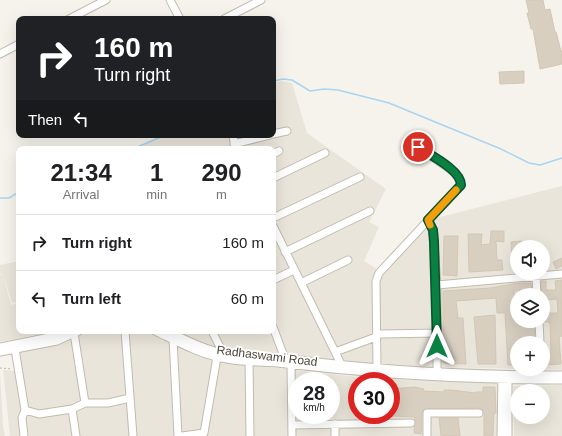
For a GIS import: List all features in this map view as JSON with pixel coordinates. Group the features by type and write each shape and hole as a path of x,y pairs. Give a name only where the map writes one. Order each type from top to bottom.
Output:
{"street":[{"path":"74,16 106,0"},
{"path":"170,0 178,16"},
{"path":"230,16 261,0"},
{"path":"0,54 16,46"},
{"path":"276,134 287,131"},
{"path":"234,146 262,138"},
{"path":"376,369 378,336 376,281 379,273 461,185 461,181 456,173 418,147"},
{"path":"276,177 325,153"},
{"path":"276,217 360,177"},
{"path":"286,252 370,211"},
{"path":"428,220 432,228 436,285 437,375"},
{"path":"276,234 342,366"},
{"path":"301,283 348,260"},
{"path":"276,279 294,270"},
{"path":"550,275 562,274"},
{"path":"436,285 510,278"},
{"path":"335,352 378,336 437,333"},
{"path":"0,347 64,334"},
{"path":"0,352 57,341 69,334"},
{"path":"73,334 85,403"},
{"path":"125,334 133,436"},
{"name":"Radhaswami Road","path":"162,334 220,355 249,360 358,373 562,380"},
{"name":"Radhaswami Road","path":"174,334 220,355 285,358 342,366 437,375"},
{"path":"182,436 204,433 220,355 213,334"},
{"path":"276,334 285,358"},
{"path":"173,339 178,436"},
{"path":"15,349 25,410 22,418 24,436"},
{"path":"249,360 250,436"},
{"path":"291,364 292,436"},
{"name":"Radhaswami Road","path":"550,373 562,375"},
{"name":"Radhaswami Road","path":"505,378 517,376"},
{"path":"501,436 505,378"},
{"path":"505,378 508,436"},
{"path":"25,410 39,414 72,409 85,403 108,403 130,398"},
{"path":"72,409 76,436"},
{"path":"426,436 427,412 479,413"},
{"path":"340,424 412,422"},
{"path":"292,425 335,424 335,436"}],"path":[{"path":"0,368 18,370"}],"shaded area":[{"path":"282,81 292,83 307,133 386,189 369,222 379,227 364,261 377,269 373,282 373,365 216,348 183,334 276,334 276,146 143,146 156,138 276,138 276,82"},
{"path":"562,186 562,370 550,369 550,336 510,336 510,369 381,366 377,282 380,273 432,219"},
{"path":"16,262 16,302 12,303 3,274 0,274 0,265"},
{"path":"3,274 11,305 16,303 16,334 41,334 0,342 0,275"},
{"path":"80,334 123,334 130,436 10,436 3,370 17,371 13,350 60,343"},
{"path":"128,334 154,334 200,355 222,362 313,372 288,372 288,424 340,424 340,375 348,376 348,424 400,424 400,379 498,383 499,436 135,436"},
{"path":"0,371 3,426 5,436 0,436"},
{"path":"550,385 562,385 562,436 514,436 514,424 550,424"}],"building":[{"path":"526,0 543,0 545,10 550,9 555,32 562,51 562,64 540,69 533,29 531,29 527,13 529,13"},
{"path":"524,71 524,83 500,84 499,72"},
{"path":"491,231 504,231 504,242 496,241 497,260 502,260 503,270 469,272 468,234 482,234 481,245 490,244"},
{"path":"444,236 458,236 457,276 443,275"},
{"path":"562,258 562,266 556,269 553,262"},
{"path":"562,280 562,336 559,337 561,364 550,365 550,313 558,313 557,299 550,300 550,290 556,290 555,281"},
{"path":"541,281 546,281 546,288 541,288"},
{"path":"519,283 531,283 532,288 510,288 510,328 534,328 535,336 510,336 510,365 508,365 505,313 497,313 496,298 456,301 458,318 463,318 466,364 443,363 443,291 490,288"},
{"path":"495,315 496,364 478,364 474,317"},
{"path":"414,387 424,389 423,391 444,392 444,390 451,390 476,393 483,392 483,387 495,387 496,413 494,413 493,436 484,436 484,413 479,408 425,409 422,413 421,434 414,433 415,417 400,416 400,388"},
{"path":"439,418 458,418 460,436 441,436"}],"waterway":[{"path":"276,80 283,79 292,80 310,91 324,89 338,90 389,103 501,149 529,163 540,165 562,158"},
{"path":"140,146 158,138"},
{"path":"0,198 9,198 16,194"}],"slow traffic":[{"path":"430,225 428,220 456,190"}],"route":[{"path":"418,147 456,173 461,181 461,185 428,220 433,230 434,242 437,346"}]}
